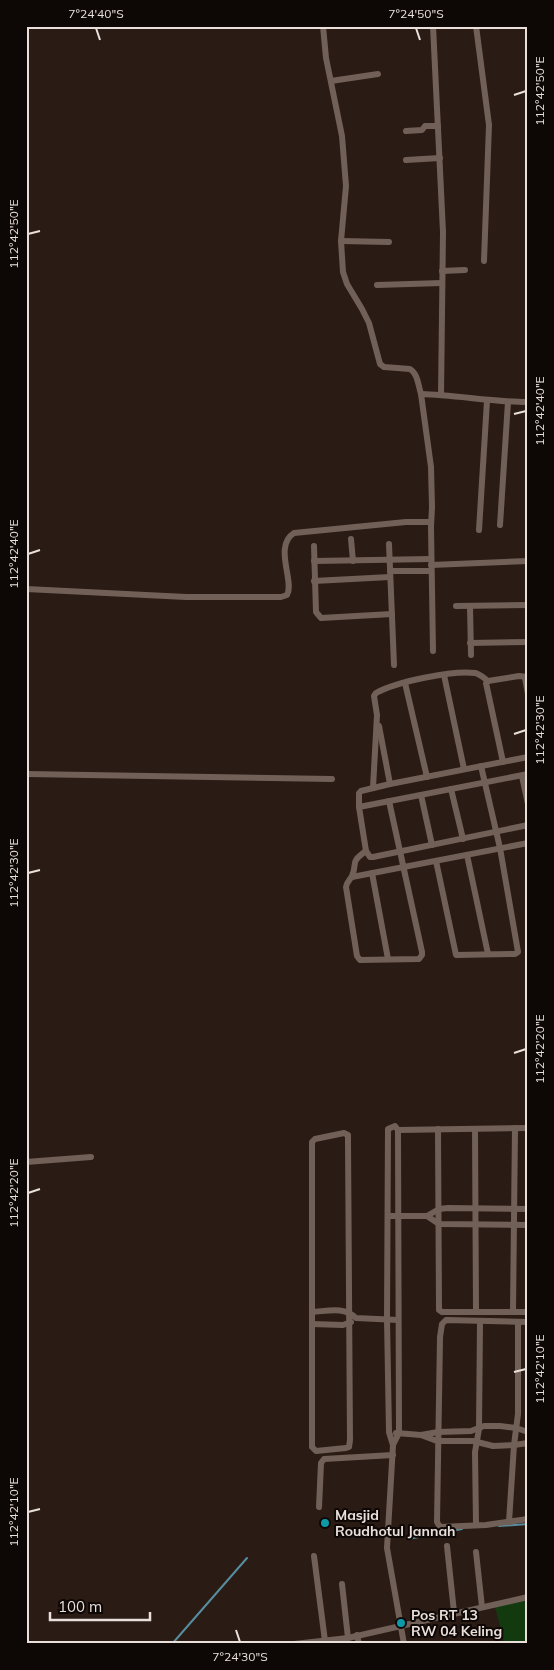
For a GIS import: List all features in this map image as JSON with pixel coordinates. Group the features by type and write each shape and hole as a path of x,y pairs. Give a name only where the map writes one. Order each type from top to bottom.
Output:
{"street":[{"path":"324,26 324,44 342,136 346,186 341,241 343,272 347,284 362,308 380,364 384,367 414,371 421,394 432,467 431,565 433,651"},
{"path":"433,26 443,232 441,394"},
{"path":"476,26 489,125 484,261"},
{"path":"331,81 378,74"},
{"path":"406,131 422,130 424,126 438,126"},
{"path":"406,160 440,158"},
{"path":"341,241 389,242"},
{"path":"442,271 465,270"},
{"path":"377,285 442,283"},
{"path":"421,394 441,394 487,401 528,402"},
{"path":"479,530 487,401"},
{"path":"500,525 508,402"},
{"path":"26,589 186,597 281,597 287,595 290,589 285,566 285,550 289,536 294,533 406,522 431,522"},
{"path":"351,540 353,561"},
{"path":"389,544 394,665"},
{"path":"314,546 316,612 322,618 392,614"},
{"path":"314,561 389,560 431,565 528,561"},
{"path":"314,581 390,574 431,565"},
{"path":"456,606 528,605"},
{"path":"470,606 470,655"},
{"path":"470,643 528,642"},
{"path":"390,784 374,696 376,693 405,683 444,675 474,673 488,681 519,676 526,678 528,694"},
{"path":"444,675 464,769"},
{"path":"488,681 486,685 503,762"},
{"path":"405,683 427,777"},
{"path":"373,788 377,714"},
{"path":"528,757 373,788 360,792 359,807 366,851 370,857 528,825"},
{"path":"436,861 454,953 459,956 515,954 519,950 500,848 481,766"},
{"path":"26,774 332,778"},
{"path":"359,807 525,775 528,804"},
{"path":"451,789 463,839"},
{"path":"421,795 432,845"},
{"path":"389,801 404,867 422,955 418,958 360,960 357,956 346,893 347,882 352,877 372,873 404,867 436,861 467,855 528,842"},
{"path":"352,877 355,861 366,851"},
{"path":"467,855 488,954"},
{"path":"372,873 388,959"},
{"path":"393,1445 398,1433 399,1217 398,1130 395,1126 392,1126 388,1132 387,1319 389,1432 393,1445 393,1455 387,1548 404,1644"},
{"path":"513,1311 515,1128"},
{"path":"398,1130 528,1128"},
{"path":"438,1129 439,1310 442,1312 528,1312"},
{"path":"475,1129 476,1311"},
{"path":"344,1133 348,1135 350,1311 348,1447 316,1451 312,1447 312,1142 315,1139 344,1133"},
{"path":"26,1162 91,1157"},
{"path":"389,1216 427,1216 439,1209 528,1209"},
{"path":"427,1216 439,1224 528,1225"},
{"path":"312,1312 343,1310 350,1311 356,1318"},
{"path":"312,1324 343,1325 350,1323 356,1318 398,1320"},
{"path":"528,1322 446,1320 442,1324 437,1441 438,1524 440,1526 528,1520"},
{"path":"476,1524 475,1452 479,1429 480,1322"},
{"path":"509,1522 518,1414 518,1322"},
{"path":"389,1432 421,1435 438,1432 471,1431 490,1426 516,1428 528,1432"},
{"path":"421,1435 437,1441 477,1442 493,1446 528,1443"},
{"path":"319,1506 322,1463 324,1459 393,1455"},
{"path":"447,1546 454,1612"},
{"path":"476,1552 482,1607"},
{"path":"314,1556 325,1641"},
{"path":"342,1584 348,1638"},
{"path":"294,1644 348,1638 454,1612 528,1597"},
{"path":"357,1635 359,1644"}],"green space":[{"path":"526,1597 528,1607 528,1644 505,1644 494,1604"}],"waterway":[{"path":"499,1526 528,1524"},
{"path":"408,1539 462,1529"},
{"path":"172,1644 247,1558"}],"place":[{"name":"Masjid Roudhotul Jannah","path":"325,1523"},
{"name":"Pos RT 13 RW 04 Keling","path":"401,1623"}]}
